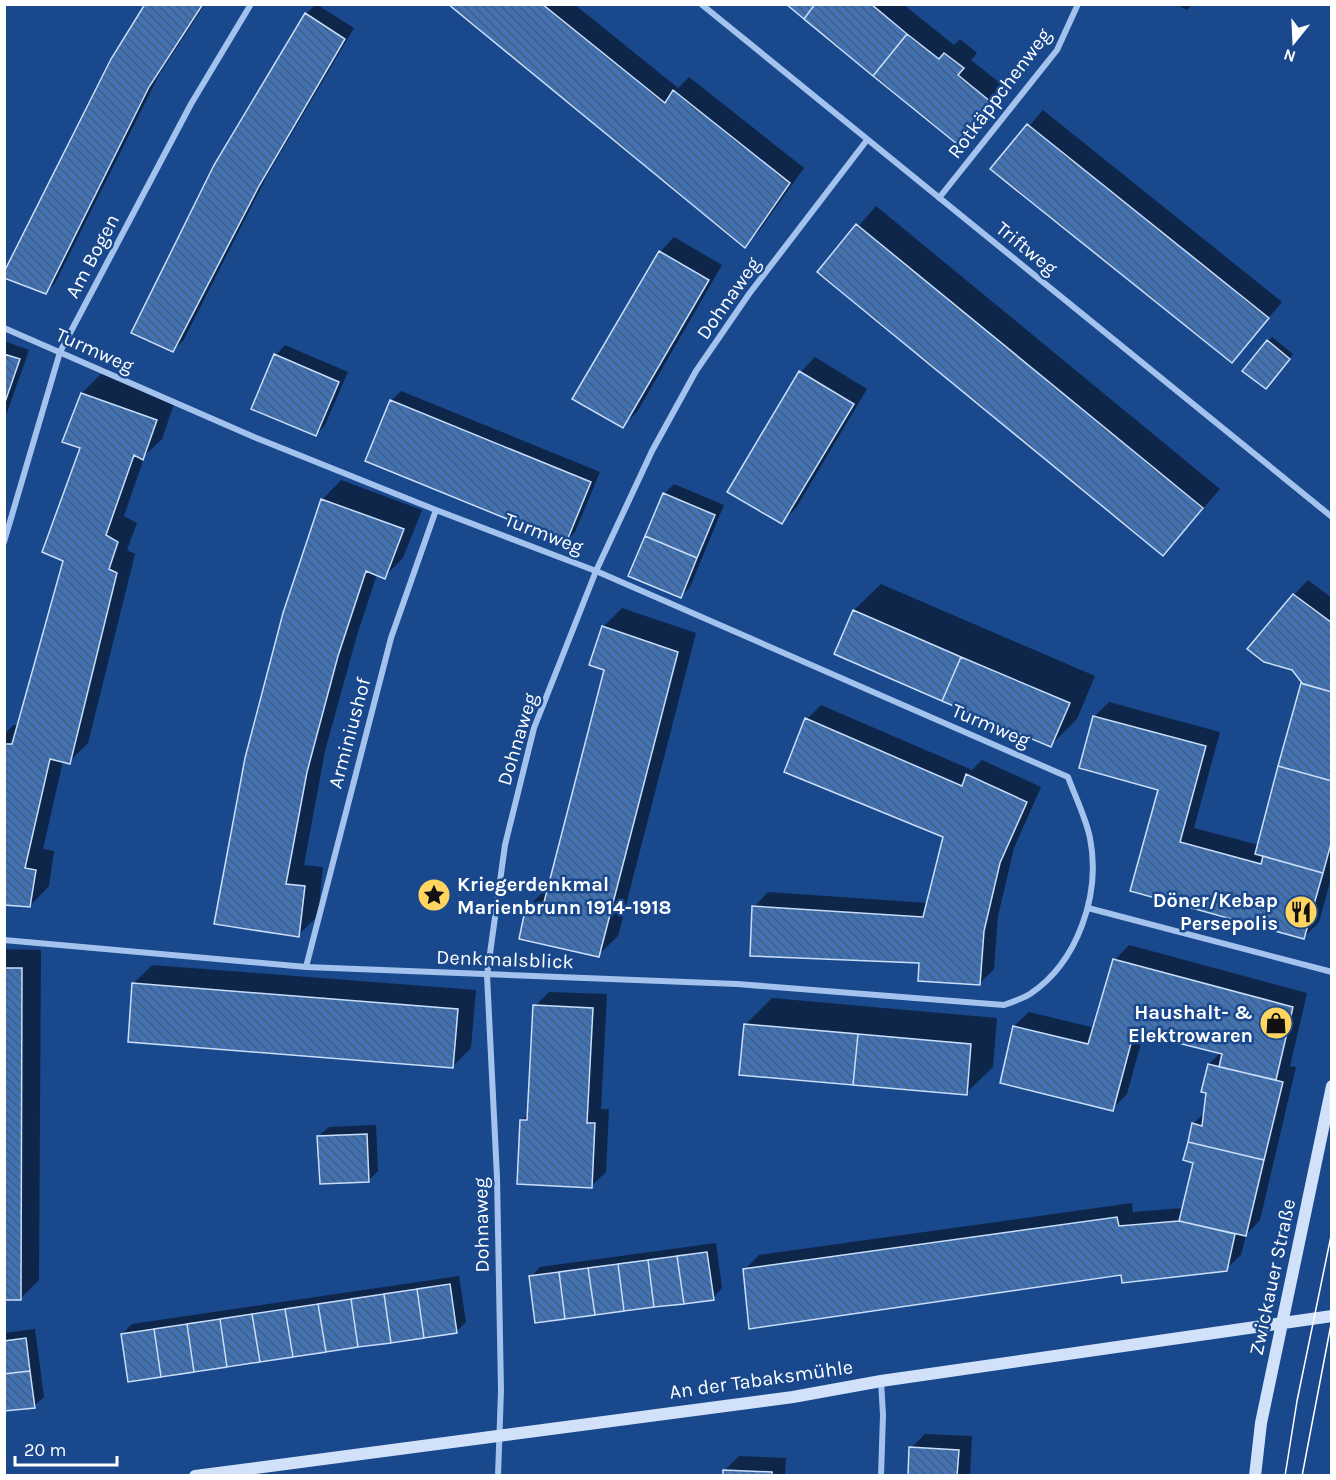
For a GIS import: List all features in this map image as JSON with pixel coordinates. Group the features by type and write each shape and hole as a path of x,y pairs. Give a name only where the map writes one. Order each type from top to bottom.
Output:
{"main road":[{"name":"Zwickauer Straße","path":"1255,1476 1261,1423 1332,1086"},
{"name":"An der Tabaksmühle","path":"195,1476 793,1397 881,1381 1332,1316"}],"street":[{"name":"Am Bogen","path":"4,542 60,352 191,104 251,4"},
{"name":"Triftweg","path":"701,4 1332,517"},
{"name":"Rotkäppchenweg","path":"939,198 1057,50 1078,4"},
{"name":"Dohnaweg","path":"498,1476 500,1434 497,1177 487,975 505,845 534,728 596,571 652,451 696,371 749,294 867,140"},
{"name":"Turmweg","path":"4,328 227,426 596,571 1068,777 1090,837 1094,878 1088,908"},
{"name":"Arminiushof","path":"306,967 391,638 436,510"},
{"name":"Denkmalsblick","path":"4,940 306,967 737,984 1004,1005 1029,995 1054,974 1068,955 1088,908"},
{"path":"1088,908 1332,972"},
{"path":"881,1381 883,1414 881,1476"}],"building":[{"path":"145,4 203,4 149,87 46,294 4,278 4,272 111,59"},
{"path":"448,4 542,4 665,103 673,90 790,183 745,248"},
{"path":"786,4 815,4 804,19"},
{"path":"815,4 871,4 907,34 873,76 804,19"},
{"path":"305,13 345,39 259,186 173,352 131,333 214,165"},
{"path":"907,34 939,59 944,53 964,68 958,75 991,102 957,144 873,76"},
{"path":"1027,124 1269,318 1232,363 990,169"},
{"path":"856,224 1203,508 1163,556 817,272"},
{"path":"659,251 709,280 623,428 572,399"},
{"path":"1267,340 1290,359 1266,389 1242,371"},
{"path":"4,354 20,359 4,405"},
{"path":"274,354 339,382 316,436 251,409"},
{"path":"799,371 854,404 782,524 727,492"},
{"path":"81,393 157,420 143,460 134,455 106,535 118,542 109,569 117,573 70,764 50,759 25,868 36,870 30,907 4,905 4,744 12,744 63,561 42,552 80,448 62,442"},
{"path":"390,400 591,482 566,543 365,461"},
{"path":"663,493 715,515 697,558 645,536"},
{"path":"321,499 404,529 385,579 366,571 338,656 307,772 286,884 305,886 299,937 214,924 245,758 283,613"},
{"path":"645,536 697,558 681,598 628,576"},
{"path":"1293,594 1332,623 1332,692 1303,684 1292,670 1264,662 1247,649"},
{"path":"853,610 961,657 942,701 834,654"},
{"path":"602,626 678,652 599,957 519,939 526,906 542,910 604,670 589,665"},
{"path":"961,657 1070,703 1051,747 942,701"},
{"path":"1301,683 1332,692 1332,781 1278,766"},
{"path":"1093,716 1206,746 1180,842 1261,864 1263,856 1323,873 1304,939 1130,891 1158,790 1079,768"},
{"path":"805,718 962,786 966,774 1027,802 1000,863 984,931 980,985 918,981 919,963 750,956 752,906 923,917 943,837 784,772"},
{"path":"1278,766 1332,781 1332,840 1323,873 1255,854"},
{"path":"1113,959 1293,1007 1276,1080 1219,1067 1222,1054 1134,1032 1113,1111 1000,1083 1013,1026 1088,1044"},
{"path":"4,968 22,968 21,1300 4,1300"},
{"path":"132,983 458,1009 453,1068 128,1042"},
{"path":"533,1005 593,1008 587,1123 595,1123 592,1188 517,1184 520,1120 527,1120"},
{"path":"744,1024 858,1034 853,1085 739,1075"},
{"path":"858,1034 971,1044 967,1095 853,1085"},
{"path":"1208,1064 1283,1082 1264,1160 1188,1142 1192,1123 1202,1126 1206,1093 1201,1092"},
{"path":"367,1134 369,1182 320,1184 317,1136"},
{"path":"1188,1142 1264,1160 1246,1236 1179,1221 1193,1163 1183,1160"},
{"path":"1117,1217 1119,1226 1179,1221 1235,1234 1227,1271 1122,1283 1121,1275 749,1329 743,1269"},
{"path":"707,1252 714,1300 684,1304 677,1256"},
{"path":"677,1256 684,1304 654,1307 648,1260"},
{"path":"648,1260 654,1307 624,1311 618,1264"},
{"path":"618,1264 624,1311 595,1315 588,1268"},
{"path":"588,1268 595,1315 565,1319 559,1272"},
{"path":"559,1272 565,1319 535,1323 529,1276"},
{"path":"450,1284 457,1333 424,1338 417,1289"},
{"path":"417,1289 424,1338 391,1343 384,1294"},
{"path":"384,1294 391,1343 358,1347 351,1299"},
{"path":"351,1299 358,1347 326,1352 318,1304"},
{"path":"318,1304 326,1352 293,1357 285,1309"},
{"path":"285,1309 293,1357 260,1362 252,1314"},
{"path":"252,1314 260,1362 227,1367 220,1319"},
{"path":"220,1319 227,1367 194,1372 187,1324"},
{"path":"187,1324 194,1372 161,1377 154,1329"},
{"path":"154,1329 161,1377 128,1382 121,1334"},
{"path":"26,1338 30,1371 4,1374 4,1341"},
{"path":"30,1371 35,1408 4,1411 4,1374"},
{"path":"909,1447 959,1450 957,1476 908,1476"},
{"path":"723,1470 772,1472 772,1476 723,1476"}],"tram line":[{"path":"1285,1476 1297,1401 1332,1231"},
{"path":"1302,1476 1332,1319"}],"place":[{"name":"Kriegerdenkmal Marienbrunn 1914-1918","path":"434,895"},
{"name":"Döner/Kebap Persepolis","path":"1301,912"},
{"name":"Haushalt- & Elektrowaren","path":"1276,1023"}]}
